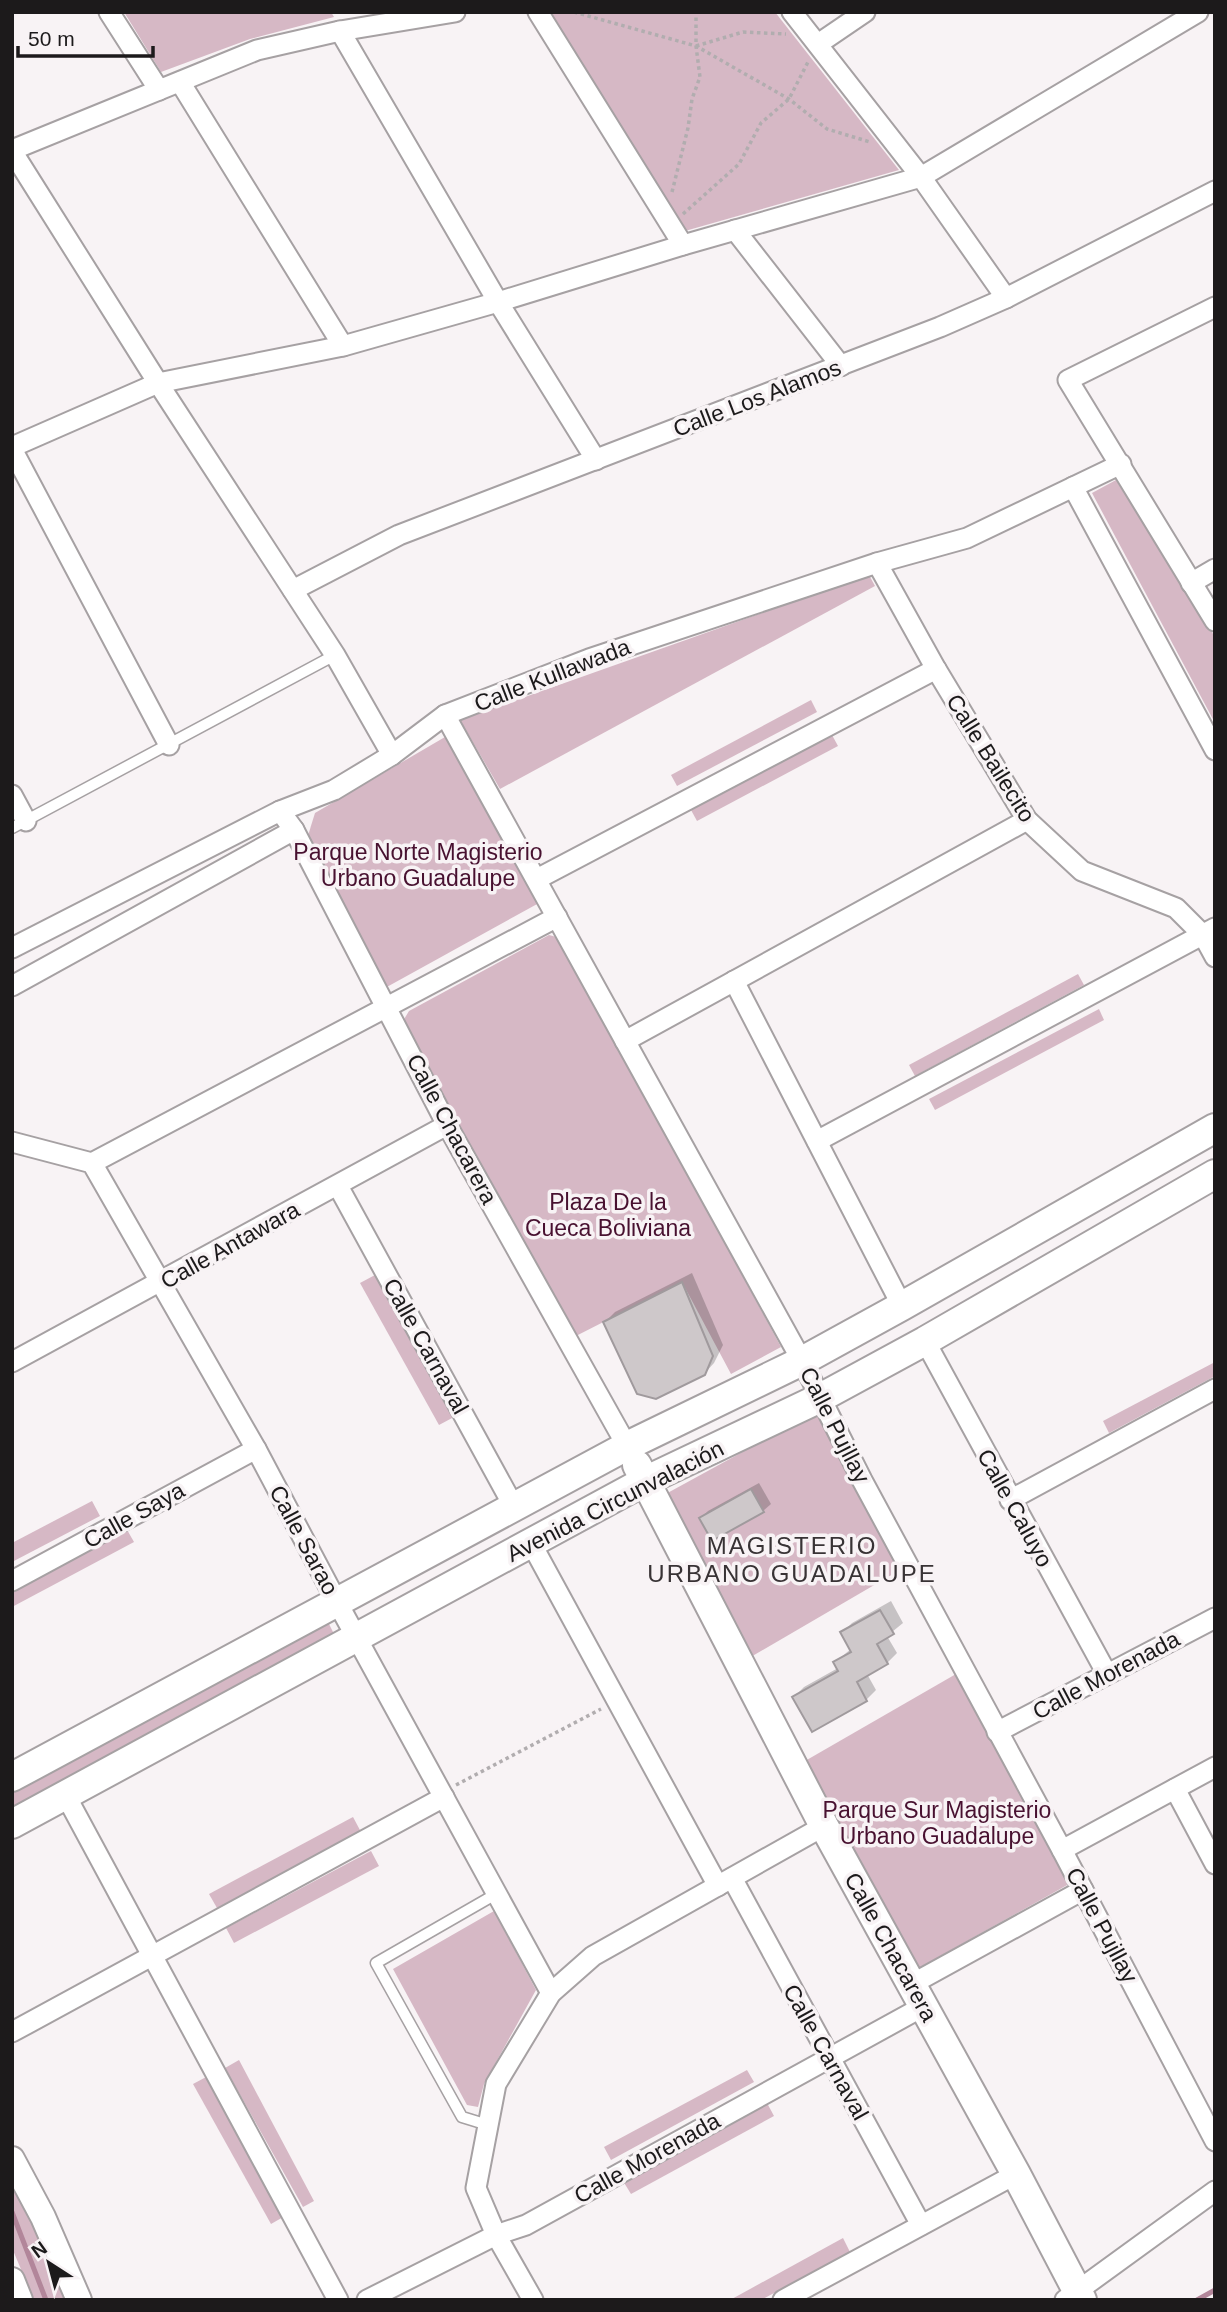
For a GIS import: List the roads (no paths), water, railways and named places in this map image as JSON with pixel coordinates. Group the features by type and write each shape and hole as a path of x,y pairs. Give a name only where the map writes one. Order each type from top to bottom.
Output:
{"main road":[{"name":"Avenida Circunvalación","path":"12,1777 627,1446 802,1361 902,1307 1215,1128"},
{"name":"Avenida Circunvalación","path":"12,1824 645,1481 820,1398 925,1341 1215,1174"},
{"name":"Calle Chacarera","path":"627,1446 824,1826 1016,2175 1074,2297"}],"street":[{"path":"109,12 159,90"},
{"path":"392,755 335,655 12,150 257,50 340,31 455,12"},
{"path":"538,12 683,245"},
{"path":"792,12 901,150 1006,298"},
{"path":"814,40 865,12"},
{"path":"169,745 12,448 159,383 343,346 921,177 1198,12"},
{"path":"340,31 498,302 596,460"},
{"path":"180,82 343,346"},
{"name":"Calle Los Alamos","path":"293,590 400,535 940,327 1006,298 1215,191"},
{"path":"735,230 841,366"},
{"path":"1215,307 1068,380 1215,621"},
{"name":"Calle Kullawada","path":"12,948 280,811 334,790 392,755 445,715 589,659 877,563 967,538 1121,464"},
{"path":"1073,487 1215,750"},
{"name":"Calle Bailecito","path":"877,563 936,669 1027,820 1082,871 1176,908 1209,932 1215,957"},
{"path":"1191,583 1215,569"},
{"path":"537,879 936,669"},
{"name":"Calle Pujllay","path":"445,715 802,1361 1215,2141"},
{"path":"12,795 19,825"},
{"name":"Calle Chacarera","path":"280,811 294,830 447,1125 627,1446"},
{"path":"625,1041 1027,820"},
{"path":"12,986 294,830"},
{"path":"12,1142 92,1163 556,917"},
{"path":"817,1141 1209,932"},
{"path":"734,981 902,1307"},
{"name":"Calle Antawara","path":"12,1363 447,1125"},
{"name":"Calle Sarao","path":"92,1163 256,1449 551,1993"},
{"name":"Calle Carnaval","path":"338,1186 514,1507"},
{"name":"Calle Caluyo","path":"925,1341 1107,1674"},
{"path":"1010,1500 1215,1389"},
{"name":"Calle Saya","path":"12,1581 256,1449"},
{"name":"Calle Carnaval","path":"531,1543 617,1700 829,2057 921,2225"},
{"name":"Calle Morenada","path":"997,1732 1215,1618"},
{"path":"1062,1850 1215,1768"},
{"path":"1175,1789 1215,1864"},
{"path":"12,2032 443,1795"},
{"path":"66,1796 338,2300"},
{"path":"533,2300 496,2235 476,2188 496,2084 551,1993 593,1955 824,1826"},
{"name":"Calle Morenada","path":"367,2300 496,2235 526,2225 829,2057 918,1995 1083,1890"},
{"path":"12,2159 43,2217 79,2300"},
{"path":"783,2300 1016,2175"},
{"path":"1074,2297 1215,2190"},
{"path":"12,2280 20,2300"}],"lane":[{"path":"19,825 335,655"},
{"path":"488,2125 462,2117 376,1963 496,1894"}],"waterway":[{"path":"12,2212 46,2300"},
{"path":"1197,2300 1215,2290"}],"district":[{"name":"MAGISTERIO URBANO GUADALUPE","path":"792,1559"}],"park label":[{"name":"Parque Norte Magisterio Urbano Guadalupe","path":"418,865"},
{"name":"Plaza De la Cueca Boliviana","path":"608,1215"},
{"name":"Parque Sur Magisterio Urbano Guadalupe","path":"937,1823"}]}
